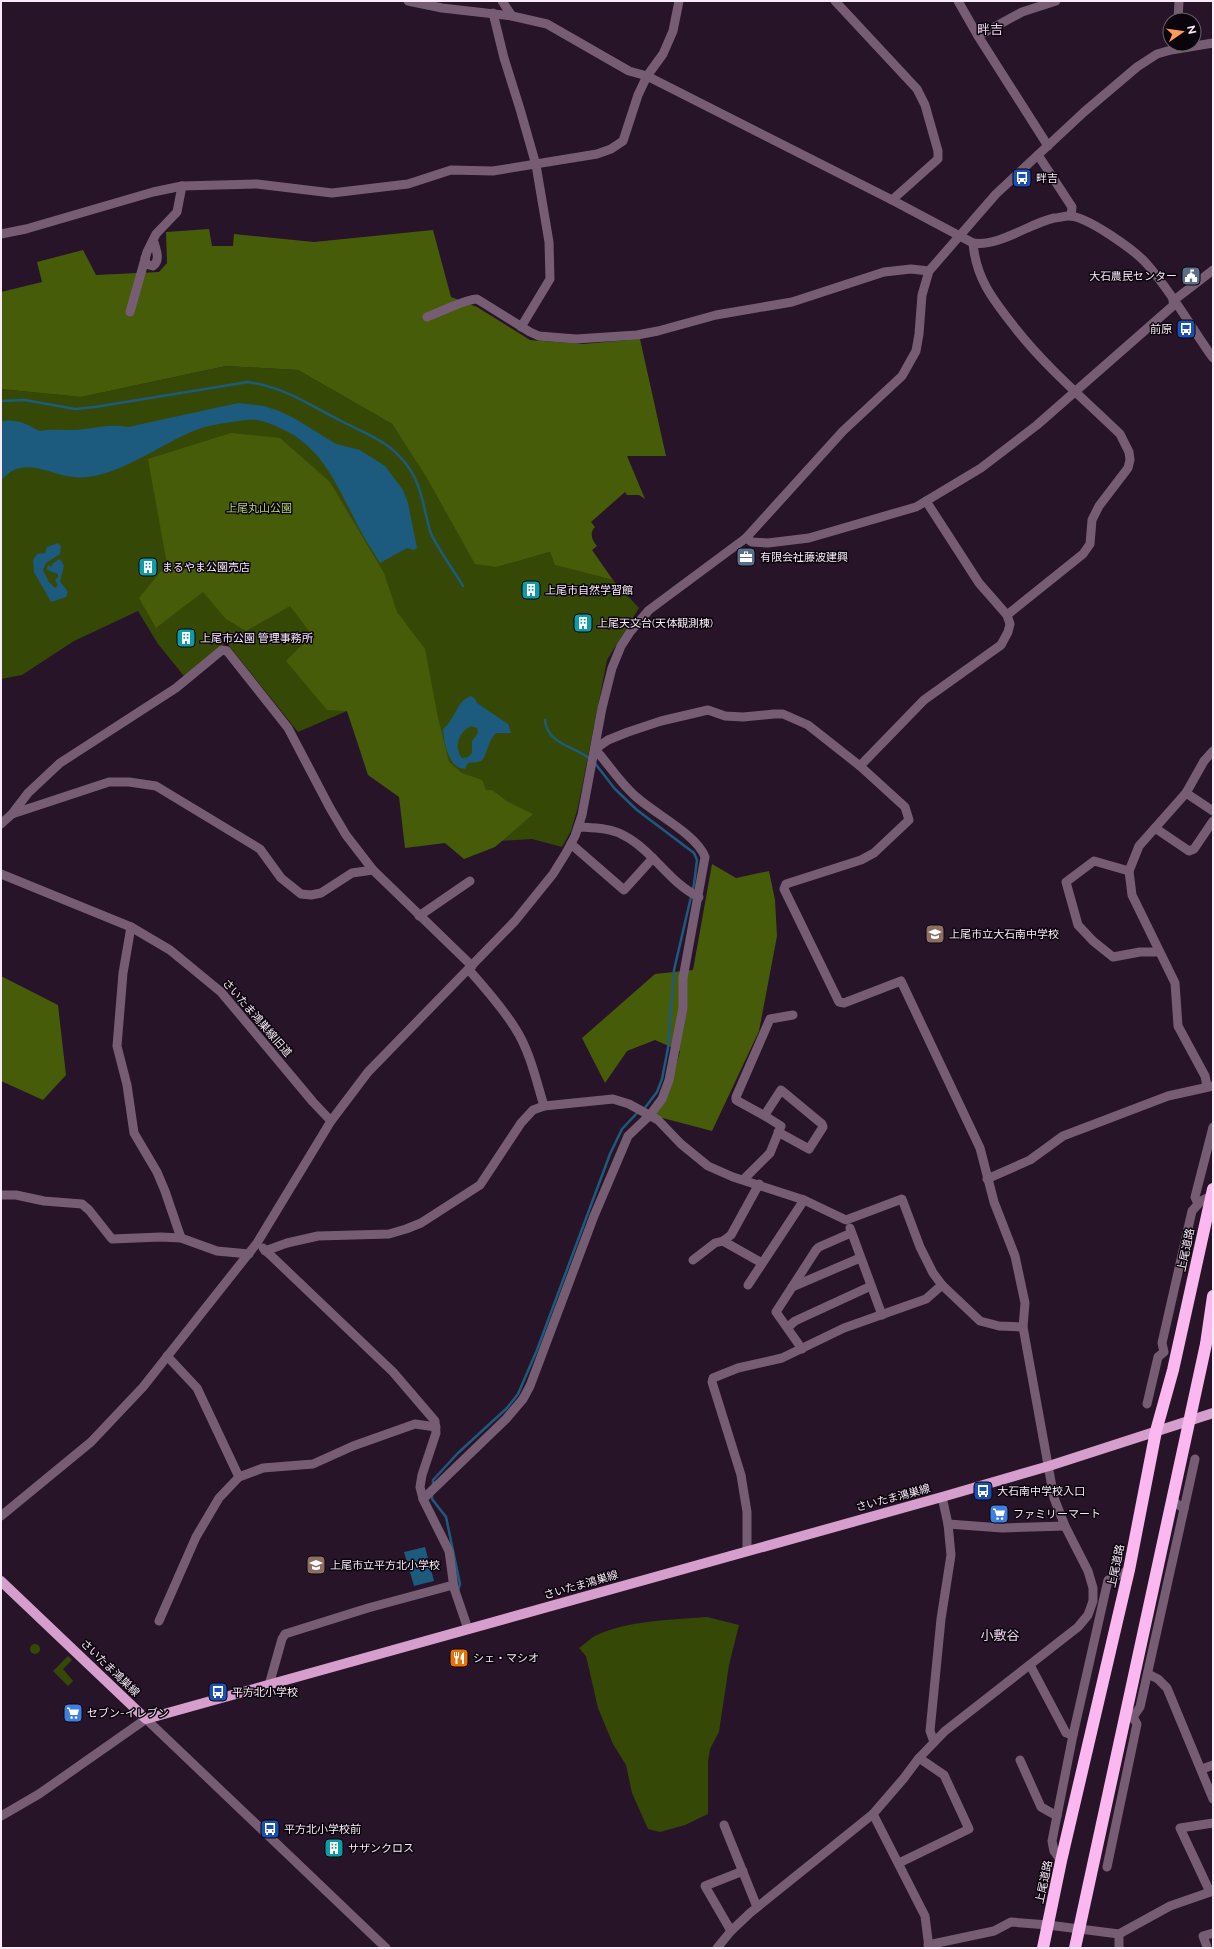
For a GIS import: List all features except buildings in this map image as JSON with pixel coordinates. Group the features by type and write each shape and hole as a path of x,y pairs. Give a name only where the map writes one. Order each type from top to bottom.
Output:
{"highway":[{"name":"上尾道路","path":"1043,1948 1061,1861 1129,1570 1156,1432 1173,1370 1212,1193"},
{"path":"1075,1948 1078,1929 1128,1719 1172,1500 1206,1344 1213,1296"}],"main road":[{"name":"さいたま鴻巣線","path":"1,1581 146,1719 942,1497 1049,1466 1213,1413"}],"street":[{"path":"408,1 442,8 512,16 547,24 629,71 647,76 892,200 961,236 973,244 988,243 1051,219 1071,216 1092,224 1131,250 1145,262 1213,358"},
{"path":"502,1 512,16"},
{"path":"1,234 83,214 154,192 182,186 257,184 332,193 408,184 451,170 493,171 597,154 611,149 623,141 638,95 647,76 663,54 670,37 679,8 679,1"},
{"path":"835,1 917,89 927,112 938,151 938,159 892,200"},
{"path":"958,1 978,36 1048,146"},
{"path":"978,36 1022,12 1056,1"},
{"path":"1178,12 1179,1"},
{"path":"493,13 504,58 536,165 549,242 550,279 520,327"},
{"path":"1202,44 1213,43"},
{"path":"1,1516 103,1430 143,1387 257,1243 331,1121 368,1072 523,912 553,874 572,844 579,827 602,708 612,668 621,646 630,632 649,610 746,538 843,431 902,376 916,352 922,295 929,272 961,236 982,208 1038,155 1128,74 1162,52"},
{"path":"1038,155 1072,207 1071,216"},
{"path":"130,312 145,258 154,242 156,234 177,212 182,186"},
{"path":"973,244 974,257 993,301 1044,363 1075,390 1120,434 1127,445 1130,460 1128,468 1099,506 1092,520 1090,544 1083,554 1007,615"},
{"path":"427,316 445,311 464,301 477,299 520,327 539,336 576,339 637,335 675,327 716,315 792,302 884,272 911,269 929,272"},
{"path":"746,538 752,542 768,543 809,538 854,524 909,511 981,468 1037,425 1174,302 1213,270"},
{"path":"860,766 924,700 1001,645 1008,632 1010,624 1007,615 979,583 926,501"},
{"path":"1,824 12,814 28,793 60,763 176,688 222,650 227,651 288,728 346,835 373,870 470,968 516,1028 529,1058 544,1106"},
{"path":"595,749 608,740 628,732 691,713 708,710 725,716 743,717 774,714 793,718 808,725 860,766 905,807 909,820 880,848 861,860 786,884 784,889 839,1002 844,1003 901,981 980,1148 987,1179 1015,1256 1025,1303 1023,1327 1054,1498 1065,1526 1088,1571 1093,1588 1093,1601 1088,1615 1078,1627 945,1731 919,1758 873,1814 757,1907 731,1931 717,1948"},
{"path":"422,1499 506,1418 523,1399 530,1386 619,1154 628,1136 650,1115 662,1099 669,1080 683,1008 683,978 705,862 703,851 691,838 634,794 595,749"},
{"path":"987,1179 1030,1160 1063,1136 1168,1096 1210,1086 1178,1026 1175,983 1132,895 1129,871 1139,846 1186,793 1204,761 1213,751"},
{"path":"12,814 109,782 156,786 260,849 278,875 301,894 311,895 321,893 352,873 373,870"},
{"path":"1186,793 1213,811"},
{"path":"1154,828 1189,850 1194,849 1213,821"},
{"path":"579,827 607,830 623,835 639,845 688,892 699,897"},
{"path":"572,844 624,890 653,858"},
{"path":"1129,871 1094,861 1066,882 1078,925 1092,941 1113,957 1140,952 1160,952"},
{"name":"さいたま鴻巣線旧道","path":"1,874 131,927 170,950 221,992 313,1102 331,1121"},
{"path":"419,916 470,881"},
{"path":"131,927 124,973 117,1046 128,1085 134,1133 162,1185 181,1238"},
{"path":"744,1179 770,1153 781,1126 736,1100 736,1097 770,1019 793,1015"},
{"path":"765,1116 781,1090 822,1124 823,1127 809,1149 778,1132"},
{"path":"265,1251 318,1236 389,1234 421,1223 480,1185 521,1123 533,1110 544,1106 613,1099 629,1104 650,1115 708,1166 733,1177 744,1179 804,1200 846,1220 882,1315"},
{"path":"1198,1204 1195,1197 1213,1127"},
{"path":"693,1260 715,1243 723,1241 731,1235 759,1184"},
{"path":"1173,1370 1164,1352 1162,1343 1192,1211 1212,1193"},
{"path":"1,1195 16,1195 44,1201 82,1204 89,1210 112,1239 161,1237 181,1238 217,1251 249,1254"},
{"path":"846,1220 902,1199 920,1247 933,1273 942,1285 980,1321 999,1326 1023,1327"},
{"path":"748,1284 804,1200"},
{"path":"802,1349 776,1312 819,1247 851,1233"},
{"path":"723,1241 762,1263"},
{"path":"257,1243 393,1372 435,1421 436,1433 422,1475 420,1487 422,1499 449,1551 453,1585 468,1629"},
{"path":"792,1287 860,1258"},
{"path":"747,1551 747,1512 741,1475 712,1382 713,1378 738,1368 782,1358 844,1328 926,1299 942,1285"},
{"path":"788,1327 794,1321 871,1286"},
{"path":"1147,1404 1158,1357 1164,1352"},
{"path":"167,1356 197,1388 239,1477"},
{"path":"159,1621 196,1537 219,1498 239,1477 263,1468 313,1464 354,1446 415,1424 436,1428"},
{"path":"1107,1867 1137,1724 1128,1719 1140,1707 1195,1459"},
{"path":"934,1742 930,1732 941,1619 951,1555 948,1524 942,1497"},
{"path":"1172,1500 1184,1509"},
{"path":"948,1524 1002,1528 1065,1526"},
{"path":"1061,1861 1054,1851 1052,1841 1073,1735 1108,1580 1129,1570"},
{"path":"269,1685 282,1639 285,1634 368,1608 453,1585"},
{"path":"1093,1601 1103,1604"},
{"path":"1030,1665 1066,1733 1073,1735"},
{"path":"1148,1674 1158,1679 1167,1688 1202,1768 1213,1799"},
{"path":"1,1816 59,1780 146,1719 386,1948"},
{"path":"899,1863 969,1829 944,1776 919,1758"},
{"path":"1020,1760 1041,1807 1057,1816"},
{"path":"1202,1768 1213,1765"},
{"path":"873,1814 925,1916 928,1946 994,1931 1011,1922 1119,1934 1170,1906 1211,1892 1180,1828 1213,1823"},
{"path":"724,1825 757,1907"},
{"path":"731,1931 705,1886 743,1871"},
{"path":"1207,1947 1203,1936 1213,1933"},
{"path":"1119,1934 1119,1948"}],"green space":[{"path":"209,229 212,246 233,246 234,234 314,242 433,230 451,297 477,307 530,340 583,344 640,339 666,456 627,456 645,499 639,495 627,495 625,492 591,522 595,527 592,532 592,536 597,546 592,550 613,580 555,565 550,552 497,567 475,564 427,478 392,424 298,370 226,366 81,397 1,389 1,292 42,282 37,262 83,250 96,275 159,272 167,263 166,232"},
{"name":"上尾丸山公園","path":"226,366 298,370 392,424 429,480 497,567 550,552 556,565 613,580 639,608 607,660 578,807 571,831 562,847 532,839 498,841 347,711 298,732 226,642 184,676 158,644 138,611 74,641 22,675 1,679 1,389 81,397"},
{"path":"231,433 280,438 330,482 384,573 397,612 425,649 438,718 449,762 462,773 482,780 486,790 492,790 508,802 533,814 495,847 464,859 445,843 405,848 399,797 368,775 347,711 327,710 286,661 312,635 290,606 246,631 226,619 203,592 156,628 139,598 167,564 148,459"},
{"path":"712,864 736,878 769,871 775,900 777,936 759,1031 712,1131 655,1116 670,1088 680,1051 655,1040 627,1051 605,1083 582,1038 655,974 693,970"},
{"path":"1,976 58,1005 66,1075 43,1100 1,1081"},
{"path":"707,1617 739,1625 729,1665 719,1732 710,1749 708,1762 708,1814 685,1825 660,1832 648,1829 632,1793 626,1765 613,1744 598,1708 586,1656 579,1648 597,1635 623,1626 665,1620"},
{"path":"33,1644 37,1644 39,1645 39,1653 33,1654 30,1651 30,1647"},
{"path":"68,1656 72,1660 63,1669 73,1681 68,1686 53,1671"}],"water":[{"path":"238,403 264,406 279,411 294,418 336,444 360,450 385,466 403,490 408,503 417,548 414,550 407,548 380,563 364,537 332,476 322,462 311,449 298,438 266,422 244,420 201,428 120,468 95,476 74,477 26,467 9,473 1,481 1,421 21,422 39,431 73,430 108,426 128,427"},
{"path":"58,543 61,546 60,554 46,563 43,570 49,582 55,588 58,585 55,580 58,577 58,574 47,570 48,565 52,567 52,564 59,559 61,560 64,566 60,581 67,590 67,594 66,597 51,602 34,572 33,560 37,554 45,553 47,547"},
{"path":"471,696 477,703 508,724 511,733 496,733 483,759 479,762 468,763 465,769 459,768 451,760 444,741 443,729 466,698","holes":["471,726 477,728 478,733 472,741 472,753 468,757 462,758 458,749 459,740 463,732"]},
{"path":"425,1547 434,1581 414,1586 404,1552"}],"waterway":[{"path":"1,401 25,400 75,409 248,382 275,388 371,435 387,445 402,459 417,483 430,531 463,586"},
{"path":"545,720 547,728 556,739 562,744 590,759"},
{"path":"594,762 615,789 637,810 694,853 697,860 694,884 674,970 668,1048 662,1079 657,1092 644,1109"},
{"path":"433,1486 433,1480 458,1453 507,1408 518,1394 537,1350 610,1154 622,1129 638,1112"},
{"path":"432,1493 432,1499 446,1517 460,1584 458,1590"}],"place":[{"name":"畔吉","path":"1022,178"},
{"name":"大石農民センター","path":"1191,276"},
{"name":"前原","path":"1186,329"},
{"name":"有限会社藤波建興","path":"746,557"},
{"name":"まるやま公園売店","path":"148,567"},
{"name":"上尾市自然学習館","path":"531,590"},
{"name":"上尾天文台(天体観測棟)","path":"583,623"},
{"name":"上尾市公園 管理事務所","path":"186,638"},
{"name":"上尾市立大石南中学校","path":"935,934"},
{"name":"大石南中学校入口","path":"983,1491"},
{"name":"ファミリーマート","path":"999,1514"},
{"name":"上尾市立平方北小学校","path":"316,1565"},
{"name":"シェ・マシオ","path":"459,1658"},
{"name":"平方北小学校","path":"218,1692"},
{"name":"セブン-イレブン","path":"73,1713"},
{"name":"平方北小学校前","path":"270,1829"},
{"name":"サザンクロス","path":"334,1848"}],"district":[{"name":"畔吉","path":"990,29"},
{"name":"小敷谷","path":"1000,1635"}]}
